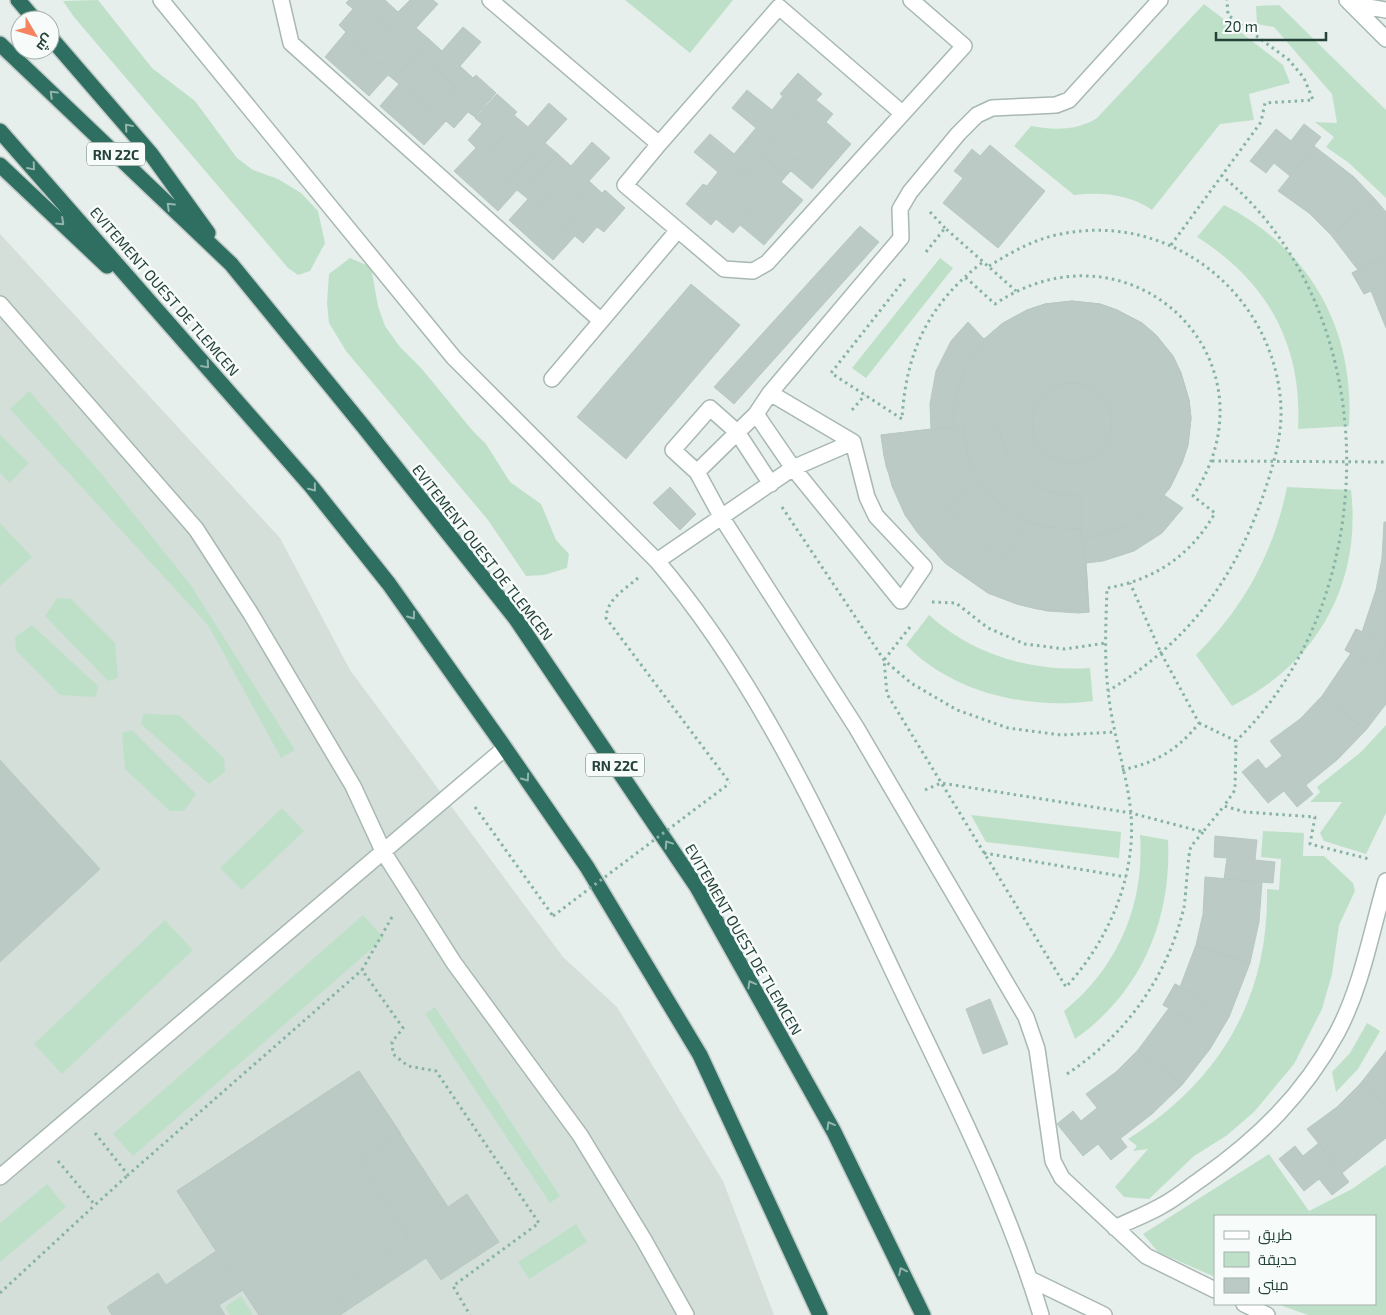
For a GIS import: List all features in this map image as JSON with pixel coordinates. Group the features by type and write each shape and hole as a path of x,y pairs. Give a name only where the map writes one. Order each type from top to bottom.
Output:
{"highway":[{"path":"18,0 26,10"},
{"name":"EVITEMENT OUEST DE TLEMCEN","path":"0,44 231,264 363,426 516,619 697,887 834,1132 923,1315"},
{"name":"RN 22C","path":"60,49 151,154 231,264"},
{"name":"EVITEMENT OUEST DE TLEMCEN","path":"0,131 312,486 389,584 505,748 587,867 700,1055 820,1315"},
{"path":"0,165 174,328"}],"street":[{"path":"161,0 454,358 657,561 680,588 740,672 822,821 981,1155 1030,1279 1041,1315"},
{"path":"281,0 291,44 600,320"},
{"path":"490,0 660,144"},
{"path":"902,114 779,7 625,185 724,269 753,271 767,263 964,46 911,0"},
{"path":"697,472 756,414 770,393 901,238 900,210 910,192 976,115 992,108 1056,105 1069,100 1160,0"},
{"path":"1349,2 1386,10"},
{"path":"1349,2 1386,39"},
{"path":"552,379 678,230"},
{"path":"0,304 196,529 251,614 352,786 384,852 454,963 580,1135 644,1240 686,1315"},
{"path":"756,414 793,468 901,601 924,567 876,516 867,497 853,442 770,393"},
{"path":"771,484 737,432 710,408 673,450 697,472 722,518 824,674 1026,1016 1037,1049 1053,1161 1071,1188 1146,1256 1214,1290"},
{"path":"657,561 793,468 853,442"},
{"path":"0,1177 505,748"},
{"path":"1115,1228 1163,1205 1238,1153 1270,1124 1292,1099 1337,1033 1354,993 1368,950 1386,881"},
{"path":"1030,1279 1104,1315"},
{"path":"1246,1305 1267,1315"}],"path":[{"path":"1171,245 1261,122 1265,103 1313,100 1304,78 1289,60 1228,15 1228,0"},
{"path":"1221,175 1243,190"},
{"path":"921,258 945,228 1016,291"},
{"path":"989,266 1031,243 1077,231 1125,232 1171,245 1200,261 1225,281 1246,306 1263,334 1274,364 1280,397 1280,429 1274,462 1255,521 1238,558 1203,609 1161,652 1108,691"},
{"path":"909,274 831,373 902,419 906,379 918,340 939,304 964,276 983,262"},
{"path":"912,624 884,660 887,694 1066,987 1086,963 1103,936 1116,907 1126,877 1130,845 1131,813 1108,691 1106,643 1107,588 1130,583 1156,573 1170,564 1184,553 1215,513 1193,496 1212,461 1220,421 1220,405 1215,374 1194,331 1172,308 1146,290 1100,276 1053,277 1016,291 995,304 964,276"},
{"path":"1381,453 1381,471"},
{"path":"1212,461 1386,462"},
{"path":"771,484 786,516 884,660 911,683 941,702 990,723 1043,734 1079,735 1115,732"},
{"path":"488,826 553,916 730,783 606,618 606,608 613,599 657,561"},
{"path":"1130,583 1161,652 1199,723 1236,742"},
{"path":"929,602 956,603 988,628 1025,644 1066,649 1106,643"},
{"path":"1122,770 1152,762 1166,755 1178,746 1199,723"},
{"path":"1236,742 1250,731"},
{"path":"1041,1085 1066,1074 1097,1051 1125,1024 1148,994 1174,942 1184,905 1190,848 1235,790 1236,742"},
{"path":"898,800 941,783 1131,813 1203,832"},
{"path":"1224,806 1245,812 1315,817 1310,844 1376,861"},
{"path":"984,853 1126,877"},
{"path":"0,1293 128,1175 362,970 389,921 411,895"},
{"path":"362,970 403,1028 392,1042 393,1054 408,1066 436,1071 539,1223 453,1286 470,1315"},
{"path":"78,1111 128,1175"},
{"path":"42,1142 96,1205"}],"shaded area":[{"path":"0,234 280,538 350,670 563,957 617,1007 723,1181 774,1315 0,1315"}],"green space":[{"path":"98,0 152,68 195,101 237,158 253,170 278,179 301,193 318,211 325,243 310,271 298,275 288,268 74,17 63,1"},
{"path":"625,0 733,0 690,53"},
{"path":"1204,4 1283,65 1290,83 1249,94 1254,120 1220,124 1152,210 1134,200 1114,195 1074,195 1014,146 1031,126 1065,128 1081,125 1097,118"},
{"path":"1279,5 1386,110 1386,198 1349,163 1326,147 1334,137 1315,122 1337,123 1332,94 1274,27 1257,24 1256,6"},
{"path":"1224,205 1254,223 1281,244 1303,269 1321,296 1335,325 1344,357 1349,390 1349,426 1298,429 1298,398 1294,370 1287,343 1276,318 1261,295 1243,274 1222,254 1197,237"},
{"path":"350,258 371,267 378,306 385,326 400,347 422,369 472,430 486,444 510,482 541,504 556,540 569,554 567,568 544,575 526,576 488,520 346,351 329,323 327,303 329,274"},
{"path":"940,258 953,268 866,378 852,368"},
{"path":"29,391 100,472 190,584 295,750 281,758 208,625 10,409"},
{"path":"0,435 29,463 10,483 0,473"},
{"path":"1287,487 1351,490 1352,525 1349,558 1340,589 1327,618 1309,644 1288,668 1262,689 1232,706 1196,655 1228,618 1254,578 1274,534"},
{"path":"0,523 32,557 0,586"},
{"path":"57,598 71,599 115,643 118,678 108,681 45,616"},
{"path":"929,615 964,641 1004,658 1046,667 1090,668 1093,701 1043,703 1018,700 969,686 946,675 925,662 906,645"},
{"path":"32,625 98,686 96,697 60,695 16,651 15,637"},
{"path":"143,714 179,715 224,758 225,772 209,784 141,724"},
{"path":"1386,725 1386,813 1366,854 1324,841 1320,833 1342,802 1310,802 1320,792 1317,787 1361,752"},
{"path":"132,730 196,794 184,811 170,811 125,769 122,733"},
{"path":"282,808 304,831 242,890 220,868"},
{"path":"971,815 1121,832 1119,858 986,842"},
{"path":"1263,831 1304,833 1303,856 1324,856 1353,883 1355,891 1339,925 1332,974 1322,1009 1294,1064 1254,1112 1226,1136 1194,1156 1149,1199 1124,1197 1115,1187 1148,1149 1133,1151 1137,1146 1128,1139 1160,1116 1189,1091 1213,1063 1233,1033 1248,1001 1259,966 1265,929 1267,889 1279,890 1281,859 1261,857"},
{"path":"1140,835 1168,840 1168,869 1158,926 1148,952 1118,1000 1075,1039 1064,1011 1083,994 1099,975 1113,954 1124,932 1138,885"},
{"path":"363,915 384,938 133,1156 113,1134"},
{"path":"165,920 193,950 62,1074 34,1044"},
{"path":"435,1007 560,1196 550,1203 425,1014"},
{"path":"1367,1023 1380,1031 1358,1069 1336,1092 1332,1072 1350,1053"},
{"path":"1269,1154 1309,1211 1352,1189 1386,1165 1386,1315 1308,1315 1280,1305 1376,1305 1376,1215 1214,1215 1214,1277 1158,1252 1143,1234"},
{"path":"47,1184 66,1207 0,1262 0,1223"},
{"path":"576,1224 587,1242 529,1279 518,1262"},
{"path":"241,1296 253,1315 230,1315 225,1307"}],"building":[{"path":"349,0 385,0 398,12 410,0 433,0 438,4 416,28 429,39 393,79 388,75 369,96 325,57 346,32 339,25 353,9 346,3"},
{"path":"377,17 403,39 380,65 355,43"},
{"path":"463,27 481,42 460,66 473,78 476,75 496,93 475,117 468,112 454,128 446,121 424,145 380,106 399,84 393,79 429,39 442,51"},
{"path":"432,66 457,88 433,114 409,91"},
{"path":"798,73 822,94 816,100 833,114 826,122 851,144 812,189 791,171 786,176 745,141 756,128 732,108 747,90 772,110 783,96 780,94"},
{"path":"497,94 517,112 514,115 528,127 549,103 567,119 545,143 558,154 522,194 517,190 498,211 454,171 476,148 468,140 482,124 475,118"},
{"path":"794,112 819,135 797,161 771,138"},
{"path":"1304,124 1321,137 1290,176 1274,163 1266,173 1250,161 1276,129 1291,141"},
{"path":"506,132 532,154 510,181 484,159"},
{"path":"710,134 734,154 745,141 786,176 781,182 803,200 764,245 740,225 733,233 716,219 711,225 686,204 703,184 707,186 718,172 694,152"},
{"path":"592,142 610,158 589,181 602,193 605,190 625,208 604,232 597,227 583,243 575,236 553,260 509,220 528,199 522,194 558,154 571,166"},
{"path":"990,145 1045,191 998,248 943,203 963,178 954,171 972,149 980,156"},
{"path":"1314,146 1354,177 1375,199 1331,235 1309,213 1278,191"},
{"path":"745,168 772,189 751,216 724,194"},
{"path":"561,180 586,203 563,228 538,206"},
{"path":"1375,199 1386,212 1386,328 1371,291 1364,294 1352,273 1358,270 1331,235"},
{"path":"860,226 879,242 734,404 714,387"},
{"path":"1383,257 1386,262 1386,282 1364,294 1352,273"},
{"path":"691,284 740,325 626,459 577,417"},
{"path":"1072,301 1100,304 1117,310 1142,323 1156,335 1173,356 1181,373 1189,400 1191,418 1188,445 1182,463 1164,495 1183,508 1162,533 1134,551 1103,561 1086,563 1089,612 1079,613 1047,611 1017,604 988,593 945,563 917,532 901,505 886,466 881,435 931,429 930,404 936,371 951,341 968,322 984,339 1003,323 1027,310 1045,304"},
{"path":"1072,301 1100,304 1117,310 1142,323 1156,335 1173,356 1181,373 1189,400 1191,418 1188,445 1182,463 1170,488 1158,502 1128,525 1111,532 1081,539 1081,496 1058,494 1045,490 1026,479 1007,456 998,427 953,427 955,399 963,373 971,357 989,335 1003,323 1027,310 1045,304"},
{"path":"1064,383 1080,383 1101,394 1112,415 1112,431 1101,452 1080,463 1064,463 1050,457 1038,445 1032,431 1032,415 1038,401 1050,389"},
{"path":"964,427 968,456 977,476 999,504 1024,520 1044,527 1080,529 1086,563 1089,612 1037,609 988,593 945,563 917,532 905,515 892,486 881,435"},
{"path":"981,482 999,504 1027,521 1009,558 982,544 970,535 947,506"},
{"path":"670,487 696,514 680,530 653,503"},
{"path":"1384,522 1386,522 1386,592 1376,590 1382,558"},
{"path":"1376,590 1386,592 1386,704 1366,730 1322,696 1351,653 1345,650 1356,629 1362,632"},
{"path":"1356,629 1386,644 1376,666 1345,650"},
{"path":"1322,696 1366,730 1337,760 1306,785 1270,741 1300,719"},
{"path":"1282,756 1313,794 1297,807 1284,791 1268,803 1242,772 1258,759 1266,769"},
{"path":"0,760 100,869 0,962"},
{"path":"1215,836 1257,840 1255,860 1275,862 1273,883 1224,879 1227,858 1214,857"},
{"path":"1205,877 1262,882 1259,922 1250,963 1196,945 1203,914"},
{"path":"1196,945 1250,963 1229,1017 1210,1049 1182,1085 1138,1050 1169,1008 1163,1005 1175,984 1180,987"},
{"path":"1175,984 1205,1000 1193,1021 1163,1005"},
{"path":"990,999 1008,1044 983,1054 966,1009"},
{"path":"1138,1050 1182,1085 1152,1114 1121,1138 1086,1094 1116,1072"},
{"path":"1386,1051 1386,1105 1360,1084"},
{"path":"359,1071 448,1207 467,1194 499,1242 441,1280 426,1258 340,1315 259,1315 243,1290 219,1305 225,1315 112,1315 107,1307 158,1273 166,1285 216,1251 177,1191"},
{"path":"359,1071 401,1134 359,1158 408,1238 334,1290 347,1310 340,1315 259,1315 177,1191"},
{"path":"1360,1084 1386,1105 1386,1138 1342,1173 1307,1129 1337,1107"},
{"path":"1097,1108 1127,1147 1111,1160 1098,1144 1083,1156 1057,1124 1073,1111 1081,1121"},
{"path":"1319,1143 1349,1182 1332,1195 1319,1179 1304,1191 1279,1159 1295,1146 1303,1156"}]}
